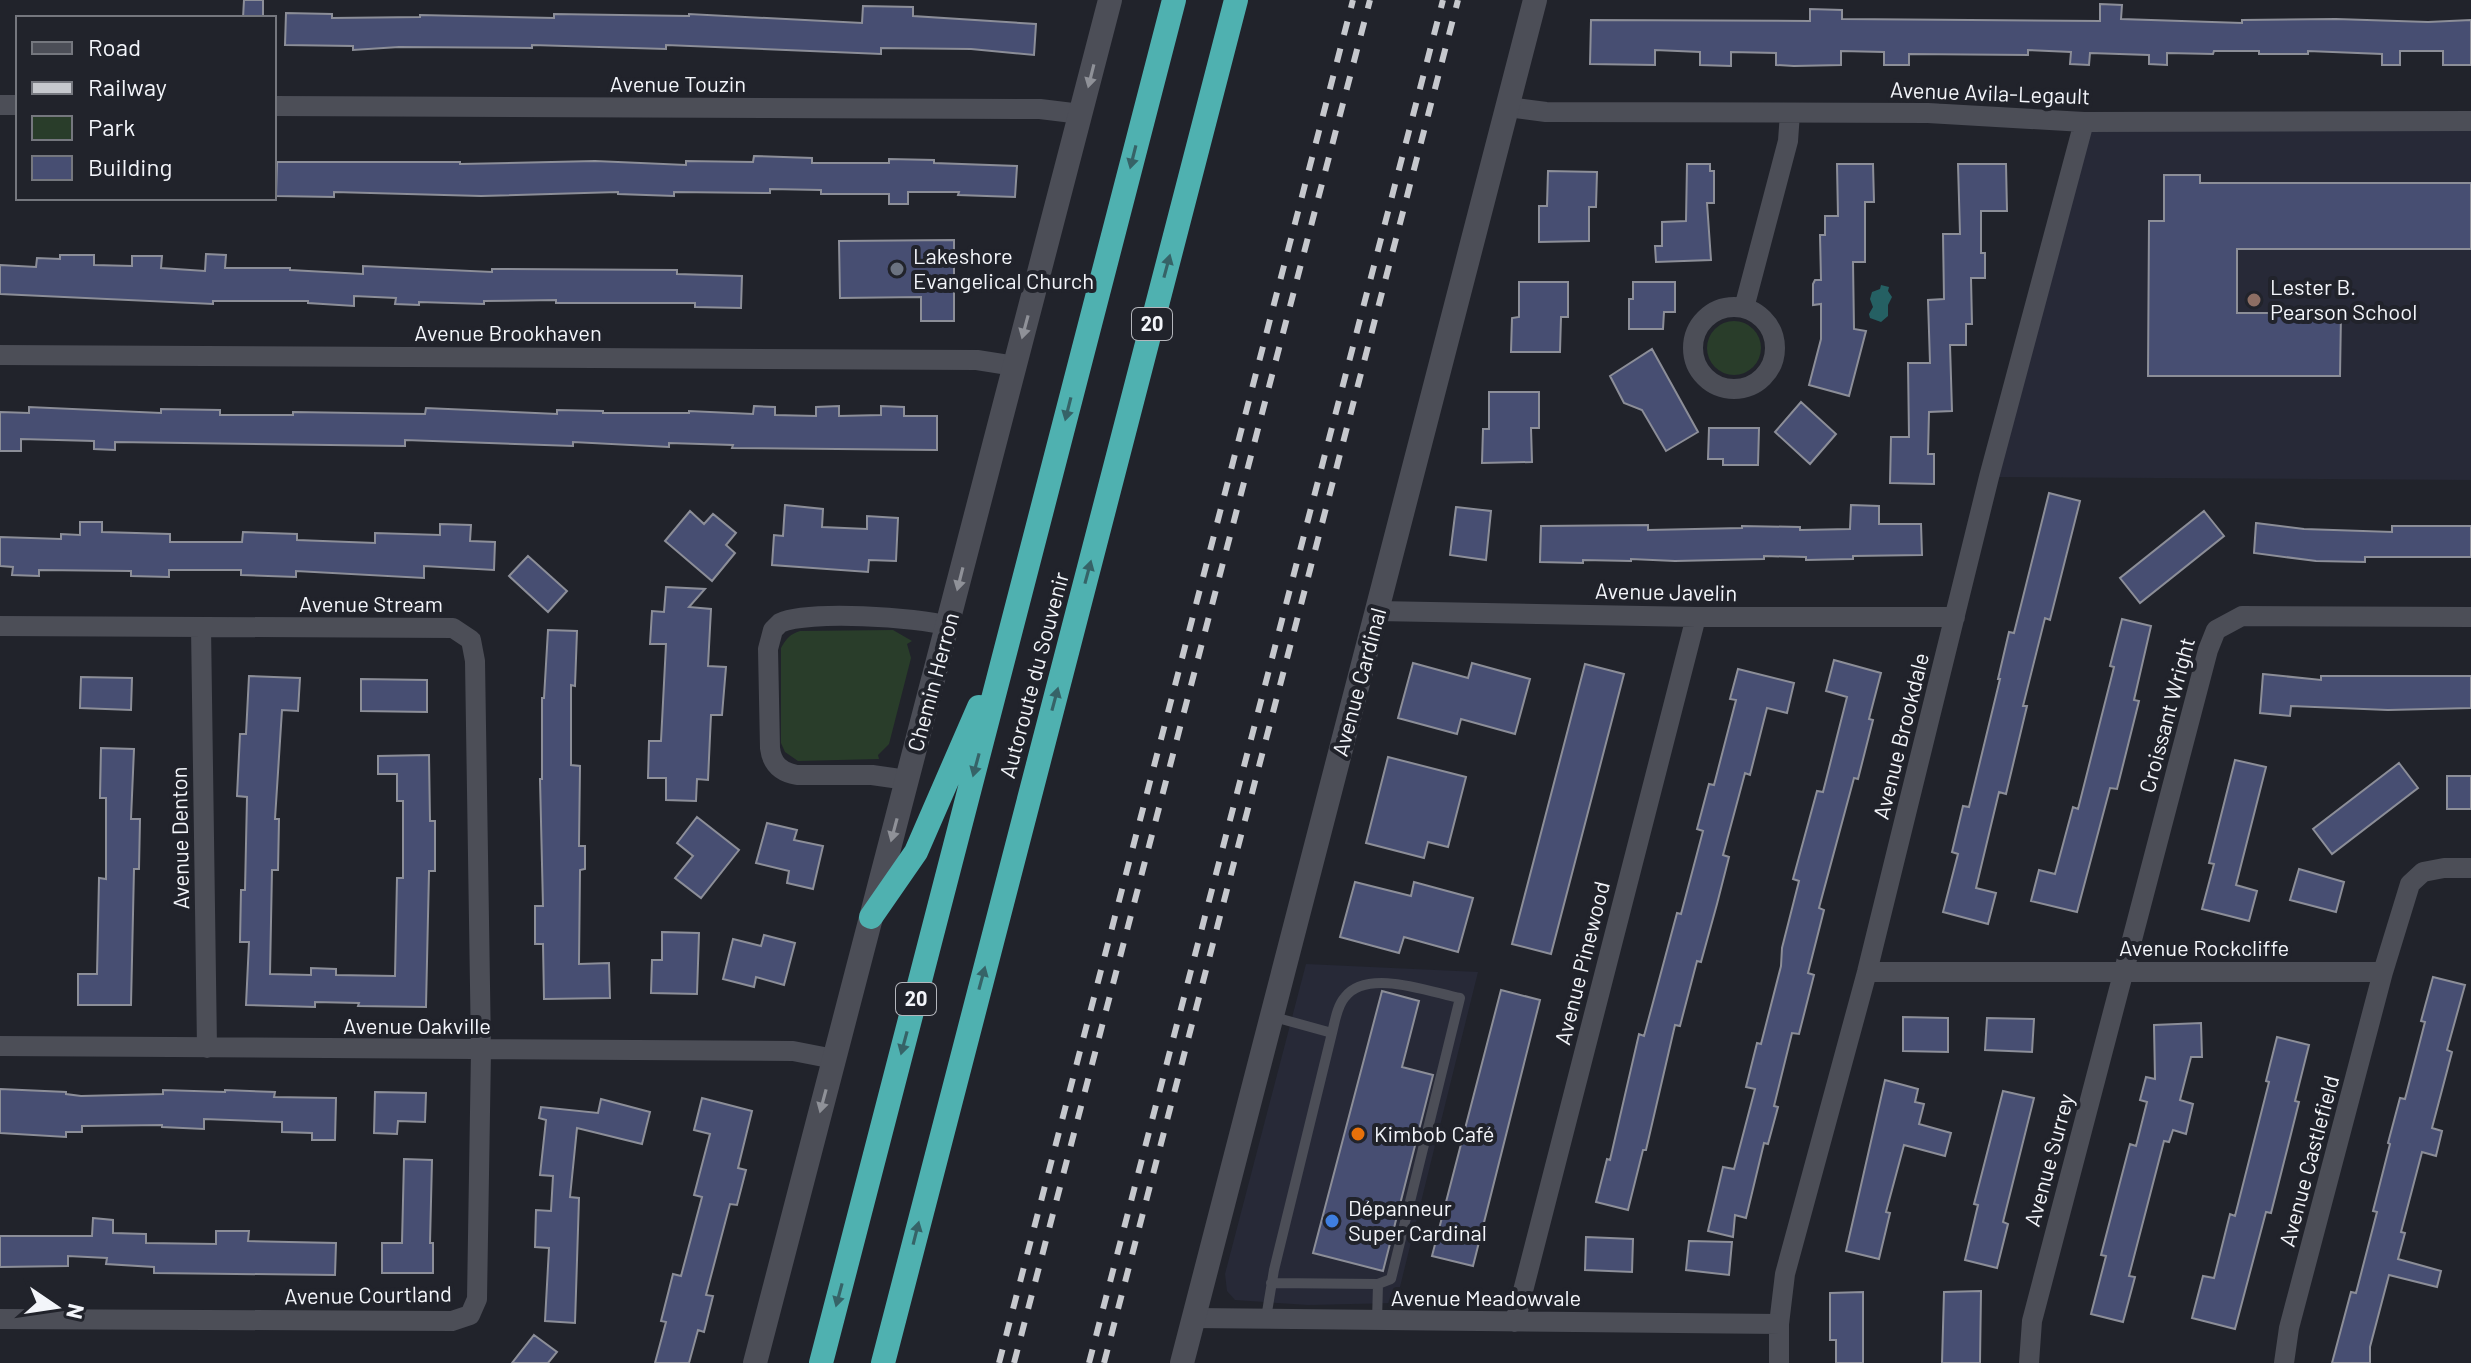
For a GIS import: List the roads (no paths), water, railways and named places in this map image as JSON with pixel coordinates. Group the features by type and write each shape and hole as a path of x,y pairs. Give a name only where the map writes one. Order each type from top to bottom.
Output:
{"highway":[{"name":"Autoroute du Souvenir","path":"821,1363 1174,0"},
{"name":"Autoroute du Souvenir","path":"883,1363 1236,0"},
{"path":"871,917 916,852 1010,635"}],"main road":[{"name":"Chemin Herron","path":"755,1363 1110,0"},
{"name":"Avenue Cardinal","path":"1182,1363 1535,0"}],"street":[{"name":"Avenue Touzin","path":"276,106 1024,109 1081,114"},
{"name":"Avenue Avila-Legault","path":"1508,107 1546,112 1928,113 2084,122 2471,121"},
{"path":"1744,308 1788,141 1790,113"},
{"name":"Avenue Brookdale","path":"1779,1363 1779,1324 1785,1274 1867,972 1989,477 2084,122"},
{"path":"1729,307 1744,308 1759,315 1769,327 1775,341 1774,357 1768,371 1756,382 1742,388 1727,388 1701,372 1695,358 1696,336 1703,322 1715,312 1729,307"},
{"name":"Avenue Brookhaven","path":"0,355 977,360 1015,366"},
{"name":"Avenue Javelin","path":"1377,611 1696,617 1955,617"},
{"name":"Croissant Wright","path":"2124,971 2208,650 2216,630 2242,616 2471,617"},
{"path":"907,780 872,775 797,775 775,765 770,748 769,640 780,623 801,618 910,617 948,626"},
{"name":"Avenue Pinewood","path":"1515,1322 1696,617"},
{"name":"Avenue Stream","path":"0,626 453,628 471,640 475,676 481,1050"},
{"name":"Avenue Denton","path":"201,627 207,1048"},
{"path":"2383,972 2410,884 2423,872 2471,868"},
{"name":"Avenue Surrey","path":"2029,1363 2032,1321 2124,971"},
{"name":"Avenue Rockcliffe","path":"1867,972 2383,972"},
{"name":"Avenue Castlefield","path":"2284,1363 2289,1328 2383,972"},
{"name":"Avenue Oakville","path":"0,1046 793,1051 834,1059"},
{"name":"Avenue Courtland","path":"0,1319 452,1321 470,1315 477,1299 481,1050"},
{"name":"Avenue Meadowvale","path":"1193,1318 1779,1324"}],"lane":[{"path":"1266,1318 1271,1283 1332,1033 1344,998 1364,985 1392,983 1460,998 1391,1279 1378,1284 1271,1283"},
{"path":"1272,1016 1332,1033"},
{"path":"1377,1321 1378,1284"}],"water":[{"path":"1881,285 1889,287 1892,297 1888,316 1881,322 1870,318 1869,314 1873,307 1870,299 1872,292 1880,289"}],"railway":[{"path":"999,1363 1353,0"},
{"path":"1014,1363 1370,0"},
{"path":"1089,1363 1443,0"},
{"path":"1104,1363 1458,0"}],"place":[{"name":"Lakeshore Evangelical Church","path":"897,269"},
{"name":"Lester B. Pearson School","path":"2254,300"},
{"name":"Kimbob Café","path":"1358,1134"},
{"name":"Dépanneur Super Cardinal","path":"1332,1221"}]}
